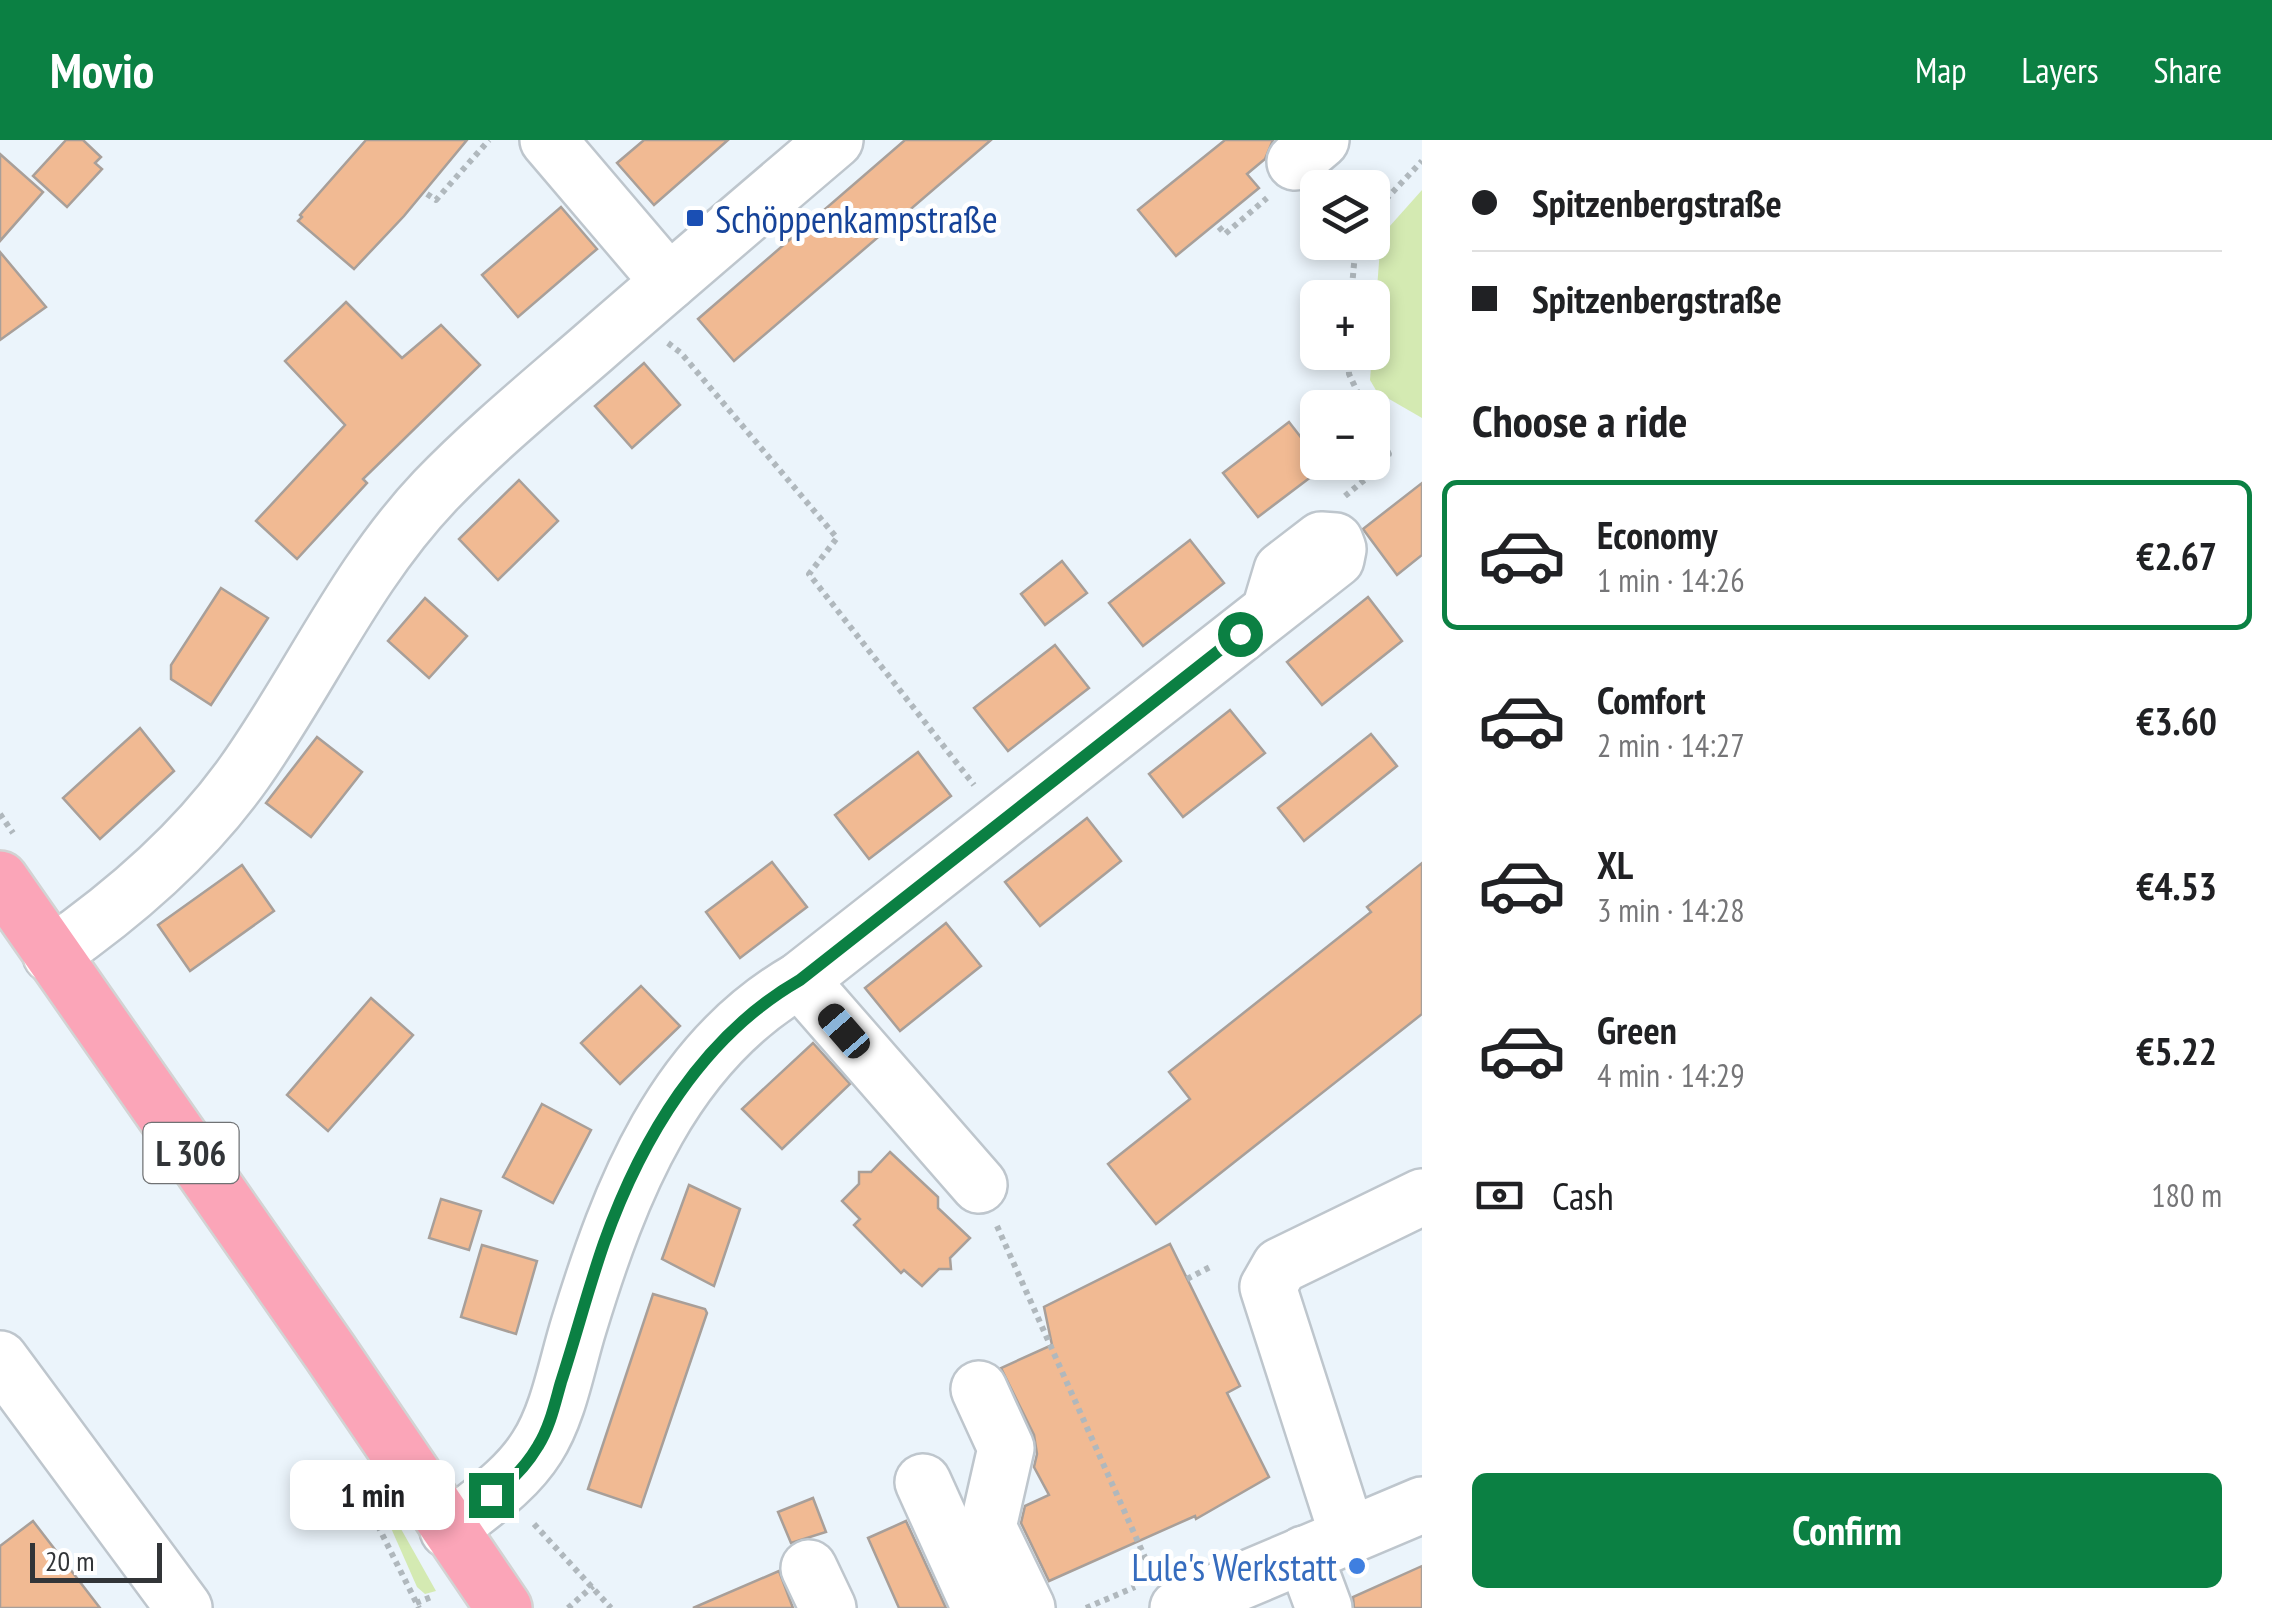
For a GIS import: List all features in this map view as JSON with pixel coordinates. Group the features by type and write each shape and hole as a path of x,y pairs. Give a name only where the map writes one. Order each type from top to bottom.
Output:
{"main road":[{"name":"L 306","path":"0,879 504,1608"}],"street":[{"path":"548,140 649,299"},
{"path":"52,955 142,884 192,835 242,776 356,592 436,490 649,299 835,140"},
{"path":"448,1530 518,1474 540,1444 604,1243 627,1186 656,1129 689,1078 764,1001 800,980 1336,559 1335,541 1328,538"},
{"path":"800,980 979,1185"},
{"path":"1324,1608 1326,1545 1268,1286 1280,1266 1422,1197"},
{"path":"0,1360 184,1608"},
{"path":"979,1389 1006,1448 988,1527 1027,1608"},
{"path":"923,1482 980,1608"},
{"path":"1166,1593 1419,1514"}],"path":[{"path":"428,194 436,200 488,140"},
{"path":"1220,227 1225,234 1282,185 1308,151"},
{"path":"1390,196 1422,161"},
{"path":"649,299 681,353 837,538 809,574 1001,820"},
{"path":"1328,538 1333,505 1365,480"},
{"path":"979,1185 1166,1593"},
{"path":"1187,1278 1212,1266"},
{"path":"533,1523 610,1608"},
{"path":"568,1608 593,1586"},
{"path":"416,1603 434,1596"}],"green space":[{"path":"1422,190 1422,418 1390,400 1390,390 1376,390 1370,380 1371,370 1390,370 1390,280 1378,280 1379,260 1390,260 1390,226"},
{"path":"378,1488 436,1591 425,1594 417,1587 376,1494"}],"building":[{"path":"66,140 83,140 101,157 95,163 102,169 67,207 33,176"},
{"path":"366,140 467,140 354,269 298,221"},
{"path":"644,140 728,140 654,205 617,163"},
{"path":"905,140 991,140 734,361 698,319"},
{"path":"1225,140 1273,140 1265,159 1247,174 1259,188 1176,256 1138,210"},
{"path":"0,154 43,192 0,241"},
{"path":"561,207 597,249 518,317 482,275"},
{"path":"0,252 46,307 0,340"},
{"path":"346,302 402,358 441,325 480,365 363,479 367,483 297,559 256,521 345,425 285,361"},
{"path":"644,363 680,405 632,448 595,406"},
{"path":"1289,422 1300,436 1300,480 1307,480 1258,517 1223,473"},
{"path":"519,480 558,521 498,580 459,539"},
{"path":"1422,483 1422,555 1397,575 1363,529"},
{"path":"1190,540 1224,583 1143,646 1109,603"},
{"path":"1062,561 1087,593 1045,625 1021,594"},
{"path":"221,588 268,618 211,705 171,679 171,665"},
{"path":"1368,597 1402,641 1322,705 1287,662"},
{"path":"425,598 467,636 429,678 388,641"},
{"path":"1055,645 1089,688 1008,751 974,708"},
{"path":"1230,710 1265,753 1183,817 1149,774"},
{"path":"140,728 174,771 100,839 63,798"},
{"path":"1371,734 1397,766 1304,841 1278,808"},
{"path":"317,737 362,772 311,837 266,803"},
{"path":"918,752 951,796 869,859 835,815"},
{"path":"1087,818 1121,861 1040,926 1005,882"},
{"path":"772,862 807,907 740,958 706,912"},
{"path":"1422,863 1422,1014 1156,1224 1108,1164 1190,1099 1169,1072 1371,912 1367,907"},
{"path":"242,865 274,911 190,971 158,925"},
{"path":"946,923 981,966 900,1031 865,988"},
{"path":"641,986 680,1026 620,1084 581,1043"},
{"path":"371,998 413,1035 328,1131 287,1095"},
{"path":"813,1043 850,1084 782,1149 742,1109"},
{"path":"542,1104 591,1130 553,1203 503,1177"},
{"path":"890,1152 938,1197 938,1208 970,1238 950,1258 951,1269 939,1269 922,1286 904,1270 901,1273 854,1225 860,1219 842,1201 859,1184 859,1172 871,1172"},
{"path":"689,1185 740,1209 714,1286 662,1259"},
{"path":"441,1199 481,1211 469,1250 429,1238"},
{"path":"1170,1244 1240,1386 1227,1393 1269,1477 1196,1519 1195,1516 1049,1581 1021,1523 1025,1506 1049,1495 1034,1467 1034,1435 1001,1368 1052,1345 1044,1307"},
{"path":"482,1245 537,1261 516,1334 461,1317"},
{"path":"653,1294 705,1309 707,1313 641,1507 588,1489"},
{"path":"813,1498 826,1532 791,1543 778,1512"},
{"path":"33,1521 100,1608 0,1608 0,1546"},
{"path":"906,1521 946,1608 899,1608 868,1538"},
{"path":"1422,1566 1422,1608 1354,1608 1353,1597"},
{"path":"779,1571 793,1608 693,1608"}],"place":[{"name":"Schöppenkampstraße","path":"695,218"},
{"name":"Lule's Werkstatt","path":"1357,1566"}],"route":[{"path":"491,1495 518,1474 540,1444 604,1243 627,1186 656,1129 689,1078 764,1001 800,980 1240,634"}]}
